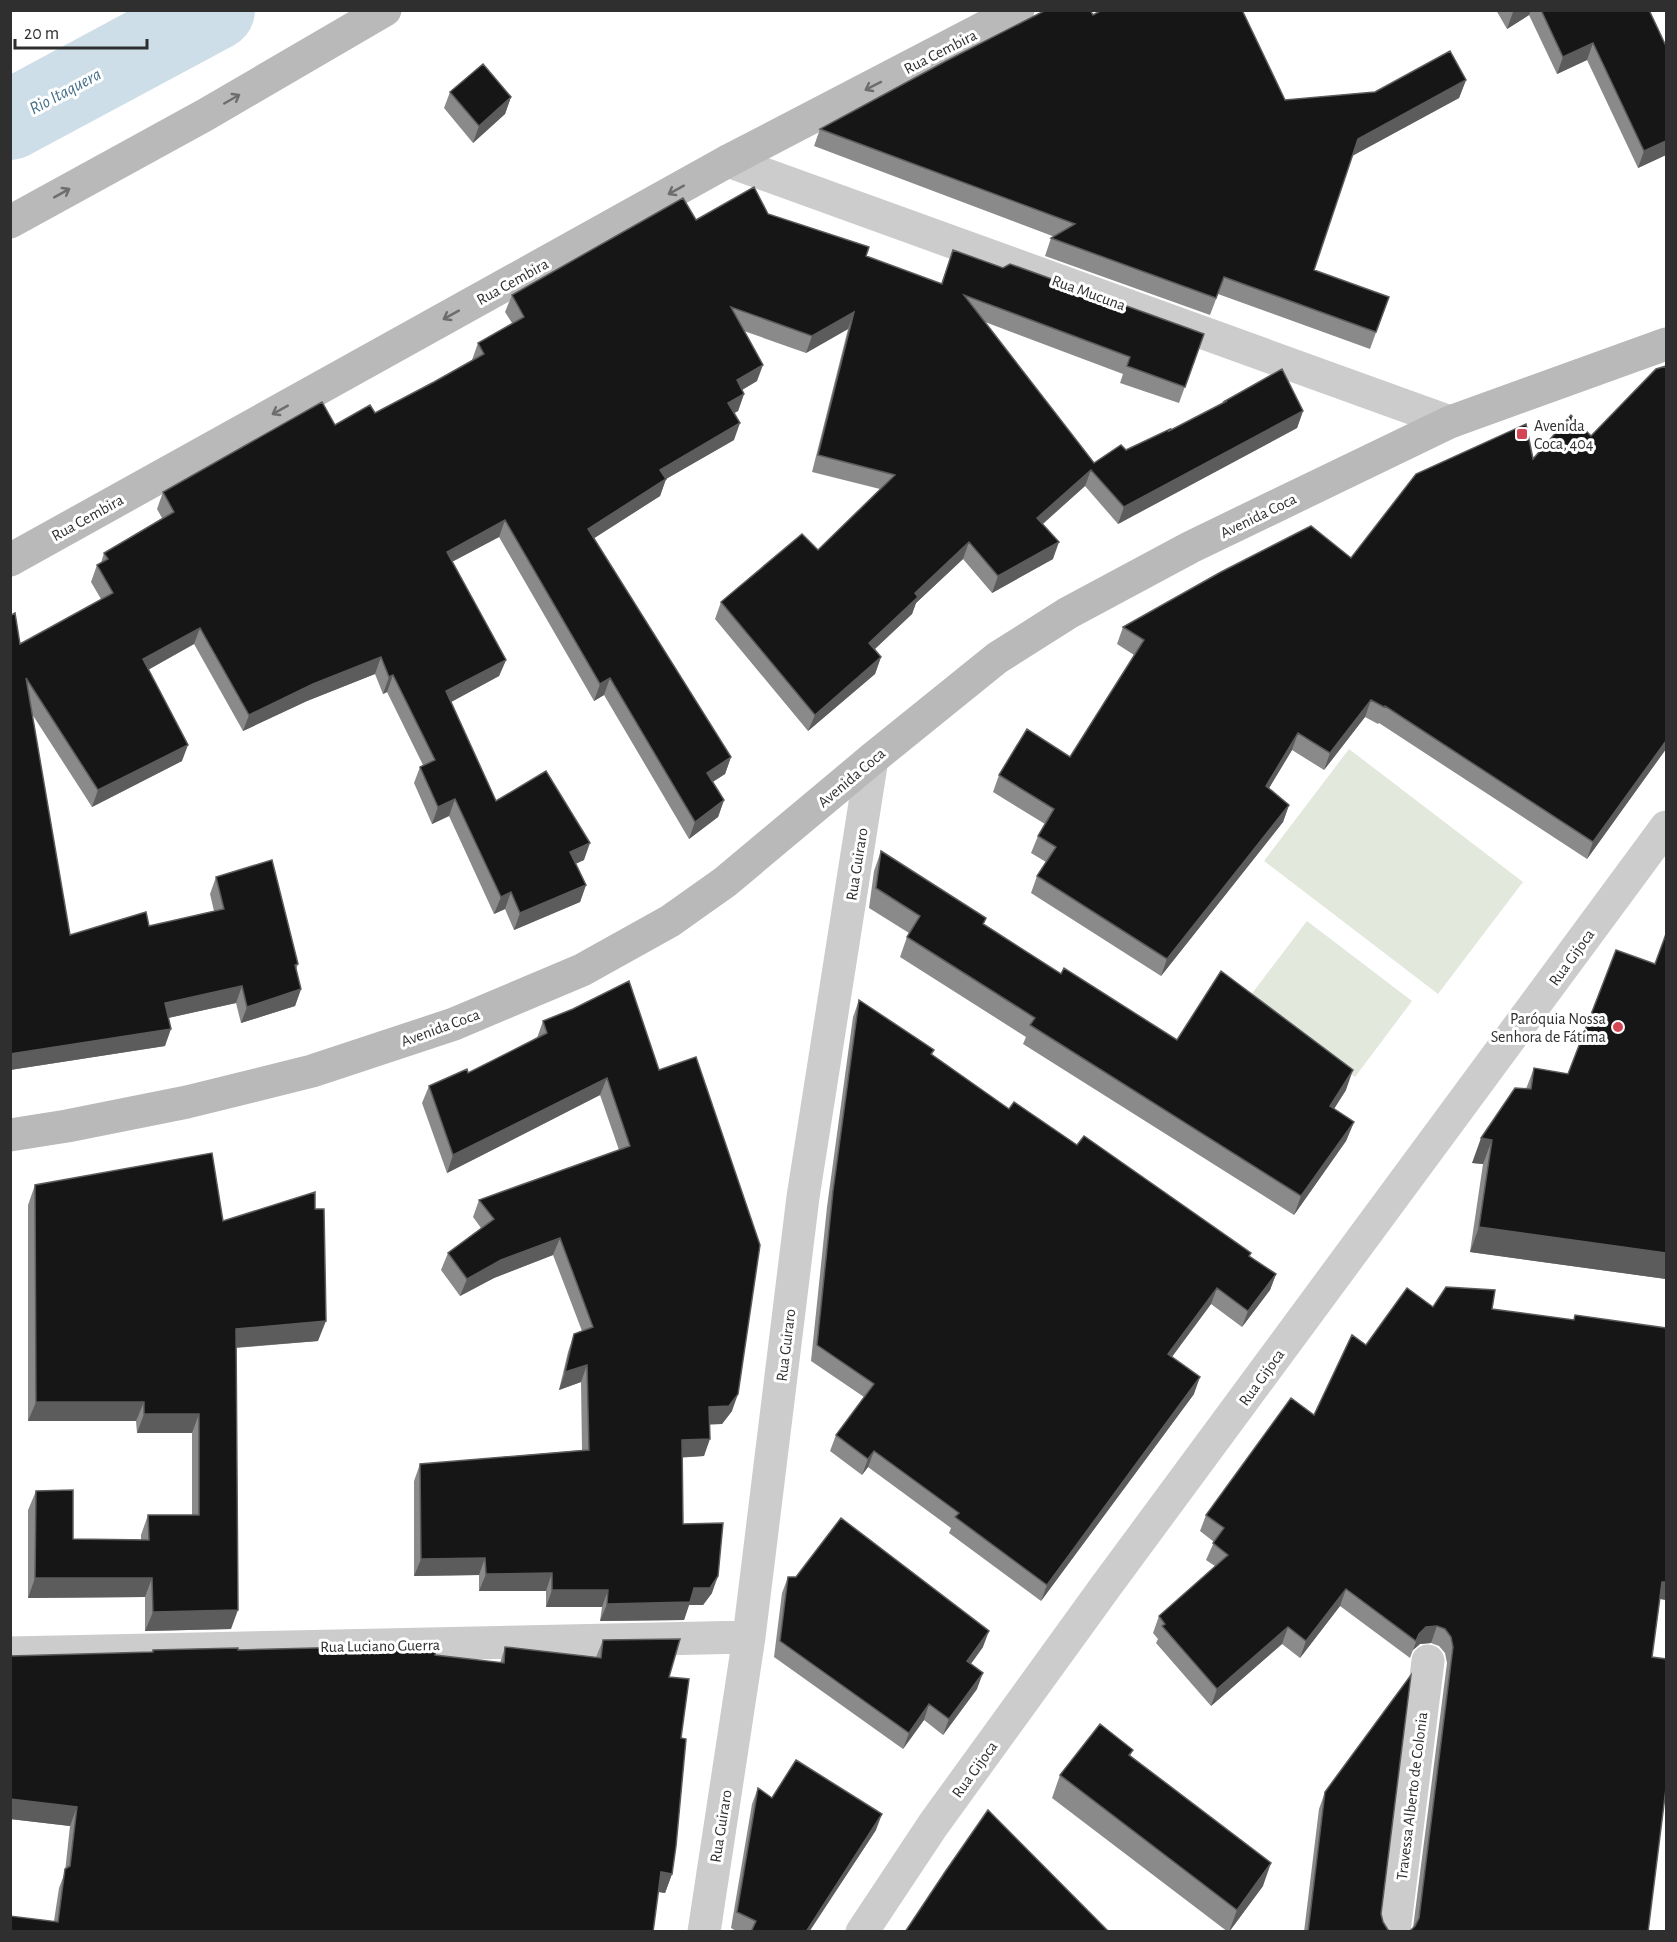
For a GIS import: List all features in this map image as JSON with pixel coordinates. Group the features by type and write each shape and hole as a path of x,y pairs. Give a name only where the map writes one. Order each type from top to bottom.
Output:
{"street":[{"path":"10,222 205,115 385,10"},
{"name":"Rua Cembira","path":"10,560 728,161 1018,10"},
{"name":"Rua Mucuna","path":"728,161 1450,423"},
{"name":"Avenida Coca","path":"10,1135 187,1102 312,1071 454,1024 582,970 670,921 725,882 872,759 998,658 1068,613 1191,547 1450,423 1666,344"},
{"name":"Rua Guiraro","path":"704,1932 749,1638 803,1197 872,759"},
{"name":"Rua Gijoca","path":"862,1932 933,1825 1106,1586 1666,827"},
{"name":"Rua Luciano Guerra","path":"10,1653 749,1638"},
{"name":"Travessa Alberto de Colonia","path":"1394,1932 1428,1661"}],"shaded area":[{"path":"1349,749 1523,882 1438,994 1264,861"},
{"path":"1307,921 1412,1001 1355,1077 1250,996"}],"building":[{"path":"1046,10 1090,10 1093,15 1102,10 1242,10 1285,100 1375,92 1450,51 1466,80 1358,139 1314,270 1389,297 1376,332 1224,277 1216,298 1051,238 1075,224 820,129"},
{"path":"1541,10 1649,10 1666,44 1666,141 1644,151 1593,43 1563,57"},
{"path":"483,64 511,97 479,126 450,92"},
{"path":"754,187 768,214 869,247 866,256 942,284 953,250 1003,268 1010,264 1204,334 1185,387 1127,366 1130,357 964,295 1094,463 1121,445 1126,450 1170,429 1169,431 1282,369 1303,411 1124,507 1091,470 1037,518 1059,542 998,576 969,542 915,593 918,597 869,643 881,657 815,715 721,602 802,534 818,550 895,475 818,455 854,312 812,336 731,307 763,365 737,380 744,394 728,403 740,423 660,470 666,479 588,529 731,757 707,773 724,800 695,822 610,678 600,684 505,520 447,552 506,660 446,691 496,801 546,771 590,843 570,852 586,885 520,913 511,892 501,897 455,799 438,807 420,767 435,760 393,675 389,677 381,657 313,684 249,715 200,628 143,659 188,745 98,790 26,678 70,935 146,912 149,926 224,909 216,877 272,860 298,964 295,965 301,989 247,1007 242,986 165,1003 171,1029 10,1054 10,616 15,613 20,644 113,593 97,565 108,559 104,553 174,512 163,492 322,402 335,425 370,405 375,413 484,354 478,343 524,317 512,295 683,198 696,220"},
{"path":"1666,366 1666,741 1593,842 1385,706 1371,700 1330,753 1298,733 1266,786 1289,805 1167,959 1037,876 1056,847 1038,836 1054,809 999,775 1027,729 1070,757 1144,640 1123,627 1221,572 1311,526 1351,558 1416,474 1526,424 1533,459 1571,415 1591,436 1656,369"},
{"path":"881,851 986,918 983,924 1061,974 1064,968 1177,1040 1221,971 1353,1070 1330,1106 1354,1122 1301,1196 1030,1025 1035,1018 907,937 920,916 876,888"},
{"name":"Paróquia Nossa Senhora de Fátima","path":"1666,934 1666,1253 1479,1227 1492,1140 1481,1138 1515,1088 1531,1089 1534,1068 1568,1074 1616,950 1655,964"},
{"path":"629,981 659,1070 696,1057 760,1245 738,1394 729,1406 709,1407 710,1439 682,1440 683,1524 723,1523 718,1576 710,1588 694,1588 690,1602 607,1604 608,1590 552,1590 552,1573 486,1574 485,1558 421,1559 420,1464 589,1450 587,1365 565,1372 574,1334 593,1327 560,1238 501,1260 467,1279 448,1253 494,1219 479,1200 630,1146 607,1078 453,1155 429,1086 467,1069 468,1073 547,1033 543,1021"},
{"path":"859,1000 934,1050 931,1054 1009,1109 1014,1102 1077,1145 1084,1136 1251,1253 1249,1256 1276,1274 1248,1311 1217,1288 1168,1354 1200,1377 1047,1585 955,1517 959,1513 874,1451 868,1459 836,1435 874,1384 817,1345 833,1191"},
{"path":"212,1153 223,1221 315,1192 315,1209 324,1209 326,1321 236,1329 238,1610 153,1612 152,1578 35,1578 36,1491 73,1490 73,1539 149,1540 148,1515 199,1515 199,1414 144,1414 144,1402 36,1402 35,1185"},
{"path":"1446,1287 1495,1290 1492,1309 1574,1320 1575,1315 1666,1328 1666,1582 1662,1582 1652,1657 1666,1659 1666,1788 1648,1932 1409,1932 1419,1918 1453,1647 1451,1637 1445,1629 1437,1626 1426,1627 1416,1641 1346,1589 1306,1641 1288,1627 1217,1689 1162,1626 1165,1624 1159,1616 1228,1555 1213,1543 1224,1528 1206,1515 1291,1398 1314,1415 1352,1335 1366,1345 1407,1288 1433,1307"},
{"path":"841,1518 989,1631 967,1661 983,1673 949,1719 929,1704 909,1733 780,1641 788,1577 796,1577"},
{"path":"680,1639 669,1677 689,1679 681,1738 686,1739 672,1874 661,1872 653,1932 10,1932 10,1916 58,1922 65,1869 70,1866 77,1807 10,1799 10,1656 153,1652 153,1650 436,1645 435,1655 504,1663 505,1647 601,1658 603,1640"},
{"path":"1411,1675 1381,1914 1383,1922 1392,1932 1308,1932 1325,1792"},
{"path":"1100,1724 1133,1750 1129,1755 1271,1863 1237,1910 1060,1775"},
{"path":"796,1760 882,1814 806,1932 751,1932 756,1921 737,1912 758,1788 772,1798"},
{"path":"988,1810 1109,1932 905,1932"}],"waterway":[{"name":"Rio Itaquera","path":"10,120 215,10"}],"place":[{"name":"Avenida Coca, 404","path":"1522,434"},
{"name":"Paróquia Nossa Senhora de Fátima","path":"1618,1027"}]}
